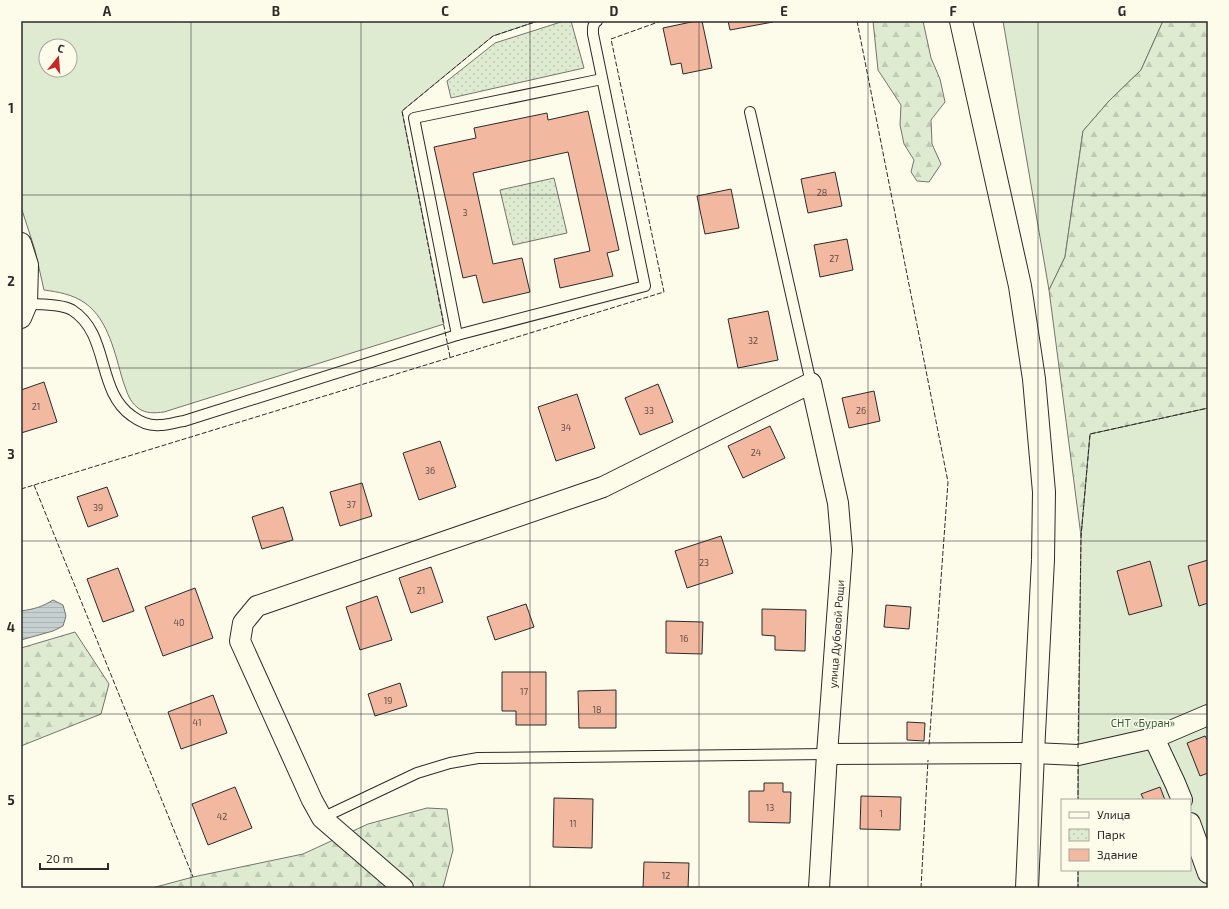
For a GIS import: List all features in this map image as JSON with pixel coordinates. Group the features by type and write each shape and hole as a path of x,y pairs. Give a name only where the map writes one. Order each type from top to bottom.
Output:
{"street":[{"path":"961,21 1020,286 1034,379 1044,492 1044,560 1032,752 1027,888"},
{"path":"21,243 28,265 24,311"},
{"path":"403,888 322,818 312,800 240,641 243,623 257,606 603,487 811,383"},
{"name":"улица Дубовой Рощи","path":"811,383 838,503 842,550 827,754 820,888"},
{"path":"827,754 1032,752 1078,755 1154,738 1208,715"},
{"path":"1154,738 1182,799"},
{"path":"1191,826 1208,872"}],"lane":[{"path":"24,311 51,305 71,310 86,322 96,341 112,392 123,410 140,422 160,426 184,421 457,335 645,286 593,34 593,28 595,22 597,21"},
{"path":"457,335 414,118 602,79"},
{"path":"750,112 811,383"},
{"path":"322,818 417,773 450,763 478,758 827,754"}],"green space":[{"path":"21,21 538,21 493,36 402,111 444,324 164,412 147,412 138,408 132,402 123,381 110,339 100,319 93,310 75,297 44,290 35,250 21,207"},
{"path":"564,21 571,21 584,68 451,98 447,81 495,43"},
{"path":"873,21 923,21 931,58 940,79 945,102 931,120 932,144 941,164 929,182 917,181 911,172 914,160 904,144 900,125 901,105 878,70"},
{"path":"1003,21 1163,21 1141,70 1109,101 1083,131 1065,257 1049,290"},
{"path":"1163,21 1208,21 1208,408 1090,434 1081,536 1049,290 1065,257 1083,131 1109,101 1141,70"},
{"path":"554,178 567,233 513,245 500,190"},
{"name":"СНТ «Буран»","path":"1208,408 1208,888 1078,888 1078,871 1191,871 1191,799 1078,799 1081,536 1090,434"},
{"path":"75,632 109,684 101,714 21,746 21,648"},
{"path":"427,808 447,809 453,850 443,888 152,888 193,877 303,854 368,824"}],"shaded area":[{"path":"53,600 63,605 66,616 63,626 53,631 21,640 21,611 38,607"}],"building":[{"path":"702,21 712,68 683,74 681,63 671,65 663,28"},
{"path":"728,21 773,21 773,22 730,30"},
{"path":"588,111 619,250 607,253 613,276 560,288 554,259 590,251 568,152 473,173 493,264 522,258 530,292 483,303 476,275 463,278 434,147 476,138 474,128 547,113 548,120"},
{"path":"835,172 842,206 808,213 801,179"},
{"path":"731,189 739,228 705,234 697,196"},
{"path":"847,239 853,270 820,277 814,245"},
{"path":"768,311 778,360 738,368 728,319"},
{"path":"44,382 57,422 21,433 21,390"},
{"path":"658,384 673,422 640,435 625,398"},
{"path":"874,391 880,421 849,428 842,398"},
{"path":"577,394 595,448 556,461 538,407"},
{"path":"770,426 785,458 743,478 728,446"},
{"path":"440,441 456,487 419,500 403,453"},
{"path":"362,483 372,516 340,526 330,492"},
{"path":"107,487 118,516 88,527 77,497"},
{"path":"283,507 293,540 262,549 252,517"},
{"path":"721,536 733,573 687,588 675,551"},
{"path":"1208,560 1208,603 1199,606 1188,566"},
{"path":"1150,561 1162,606 1129,615 1117,571"},
{"path":"431,567 443,602 411,613 399,578"},
{"path":"118,568 134,611 103,622 87,579"},
{"path":"195,588 213,638 163,656 145,607"},
{"path":"377,596 392,640 360,650 346,607"},
{"path":"526,604 534,627 495,640 487,617"},
{"path":"886,605 911,607 909,629 884,627"},
{"path":"762,609 806,610 805,651 775,650 775,636 762,635"},
{"path":"666,621 703,622 702,654 666,653"},
{"path":"502,672 546,672 546,725 516,725 516,711 502,711"},
{"path":"400,683 407,706 375,716 368,694"},
{"path":"616,690 616,728 579,728 578,691"},
{"path":"213,695 227,733 181,749 168,712"},
{"path":"907,722 925,723 924,741 907,740"},
{"path":"1205,736 1208,741 1208,773 1200,776 1187,743"},
{"path":"764,783 783,783 783,792 791,792 790,823 749,822 749,791 764,791"},
{"path":"235,787 252,828 208,845 192,804"},
{"path":"1160,787 1165,799 1144,799 1141,794"},
{"path":"861,796 901,797 900,830 860,829"},
{"path":"554,798 593,799 592,848 553,847"},
{"path":"644,862 689,863 688,888 643,888"}],"fence":[{"path":"450,357 402,111 493,36 538,21"},
{"path":"21,489 664,292 611,39 661,21"},
{"path":"857,21 948,482 929,746"},
{"path":"1078,748 1081,536 1090,434 1208,408"},
{"path":"34,485 193,877"},
{"path":"921,888 928,760"},
{"path":"1078,762 1078,799"},
{"path":"1078,871 1078,888"}]}
